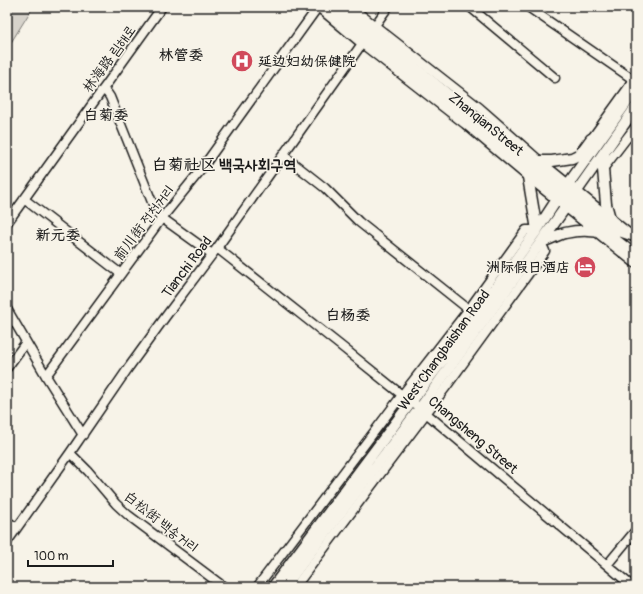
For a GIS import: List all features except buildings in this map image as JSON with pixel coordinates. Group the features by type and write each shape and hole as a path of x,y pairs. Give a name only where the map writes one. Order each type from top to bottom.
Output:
{"main road":[{"name":"ZhanqianStreet","path":"330,7 368,34 563,192"},
{"name":"ZhanqianStreet","path":"340,7 368,34"},
{"name":"West Changbaishan Road","path":"273,587 411,401 473,312 537,230 606,130 635,82"},
{"name":"West Changbaishan Road","path":"284,587 423,410 543,246 571,199 636,107"},
{"path":"537,230 526,163 572,158 580,154 591,139 606,130"},
{"path":"604,153 603,169 606,204 612,232 636,247"},
{"path":"563,192 612,232 636,256"},
{"path":"543,246 549,240 564,233 596,231 612,232 634,237"}],"street":[{"name":"林海路 림해로","path":"7,223 162,7"},
{"name":"ZhanqianStreet","path":"318,7 368,34 480,108 540,162 563,192"},
{"name":"前川街 전천거리","path":"46,376 162,218 200,171 318,7"},
{"name":"ZhanqianStreet","path":"351,7 368,34 465,124 528,177 563,192"},
{"name":"Tianchi Road","path":"7,542 143,348 215,251 388,7"},
{"path":"470,7 555,78"},
{"path":"528,7 635,82 591,139"},
{"path":"102,90 110,97 154,208 158,215 162,218"},
{"path":"592,170 603,169 633,138 636,126"},
{"path":"283,155 325,188 359,222 473,312"},
{"path":"24,199 121,274"},
{"path":"571,199 609,217 634,237"},
{"path":"571,199 596,231 636,264"},
{"name":"Changsheng Street","path":"162,218 215,251 423,410 633,587"},
{"path":"7,309 46,376 83,435"},
{"name":"West Changbaishan Road","path":"257,587 402,395 473,312"},
{"path":"7,368 26,342"},
{"name":"West Changbaishan Road","path":"295,587 423,410"},
{"name":"白松街 백송거리","path":"70,453 88,471 116,504 128,515 224,587"},
{"path":"7,521 17,528"},
{"path":"607,566 636,530"}],"shaded area":[{"path":"7,7 33,7 7,49"}],"place":[{"name":"延边妇幼保健院","path":"242,61"},
{"name":"洲际假日酒店","path":"585,267"}],"district":[{"name":"林管委","path":"181,55"},
{"name":"白菊委","path":"106,115"},
{"name":"白菊社区 백국사회구역","path":"224,165"},
{"name":"新元委","path":"58,235"},
{"name":"白杨委","path":"348,315"}]}
